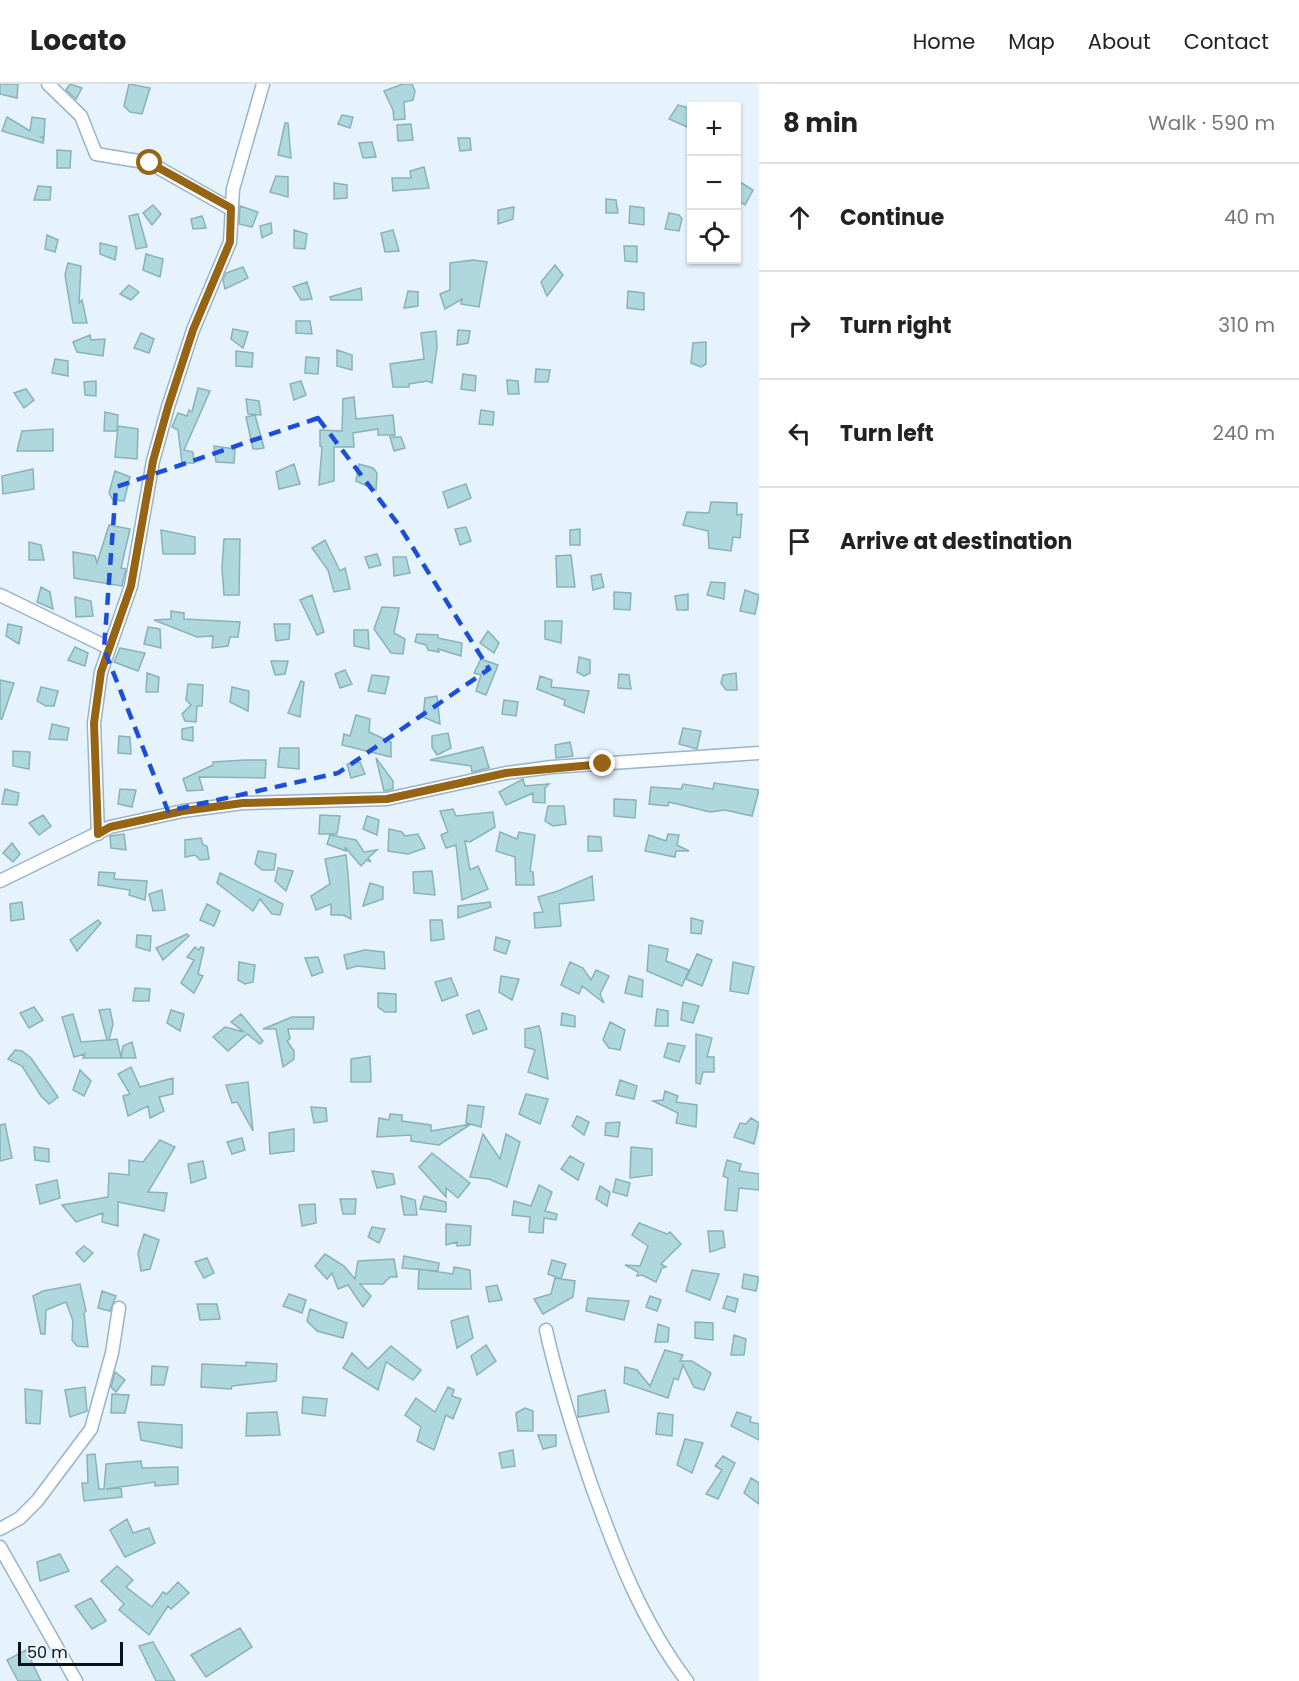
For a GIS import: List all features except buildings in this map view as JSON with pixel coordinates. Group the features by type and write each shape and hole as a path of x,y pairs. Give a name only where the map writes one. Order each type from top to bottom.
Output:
{"street":[{"path":"48,84 81,116 96,154 150,163 231,208"},
{"path":"98,834 94,723 101,672 131,586 153,461 193,330 230,242 233,189 263,84"},
{"path":"0,595 109,648"},
{"path":"0,882 110,827 183,811 243,803 387,799 506,773 552,767 759,753"},
{"path":"0,1529 20,1518 37,1502 91,1429 112,1353 119,1308"},
{"path":"546,1330 560,1393 619,1559 648,1620 687,1681"},
{"path":"0,1547 76,1681"}],"highlighted area":[{"path":"318,418 398,524 489,669 338,773 168,811 104,649 116,487"}],"route":[{"path":"150,163 231,208 230,242 193,330 168,407 153,461 131,586 101,672 94,723 98,834 110,827 183,811 243,803 387,799 506,773 603,764"}]}
